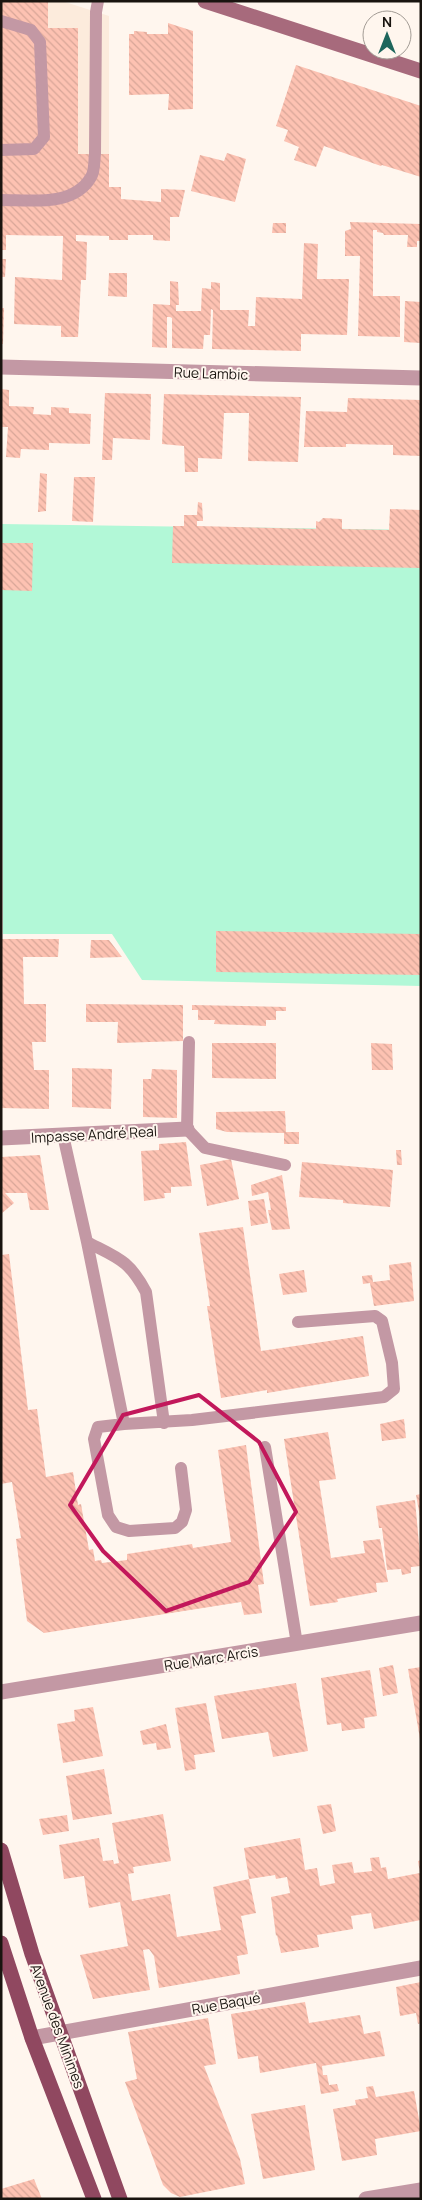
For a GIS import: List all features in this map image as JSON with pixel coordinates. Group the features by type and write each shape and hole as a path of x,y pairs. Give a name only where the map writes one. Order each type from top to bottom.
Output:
{"main road":[{"path":"205,1 421,71"},
{"name":"Avenue des Minimes","path":"1,1850 32,1954 120,2199"},
{"name":"Avenue des Minimes","path":"1,1943 32,2038 94,2199"}],"street":[{"name":"Rue Lambic","path":"1,366 421,378"},
{"name":"Impasse André Real","path":"1,1138 187,1129"},
{"name":"Rue Marc Arcis","path":"1,1692 421,1623"},
{"name":"Rue Baqué","path":"32,2038 421,1968"},
{"path":"366,2199 421,2190"}],"lane":[{"path":"1,200 56,200 76,193 92,176 95,154 96,12 98,1"},
{"path":"1,21 31,30 40,42 44,137 34,149 1,150"},
{"path":"189,1042 187,1129 206,1148 285,1165"},
{"path":"63,1135 88,1242 124,1424"},
{"path":"88,1242 122,1261 135,1272 146,1292 164,1422"},
{"path":"181,1468 186,1510 182,1522 175,1528 129,1531 116,1527 108,1515 94,1439 98,1427 164,1422 384,1397 394,1389 392,1363 382,1321 375,1316 298,1322"},
{"path":"265,1448 297,1644"}],"highlighted area":[{"path":"199,1395 259,1442 296,1512 249,1582 166,1611 103,1551 70,1505 123,1415"}],"shaded area":[{"path":"1,1 62,1 109,16 109,213 1,215"}],"green space":[{"path":"1,524 421,530 421,986 142,980 112,934 3,934"}],"building":[{"path":"1,1 48,1 48,28 78,28 78,154 109,154 109,187 121,187 121,199 161,202 161,189 185,190 179,217 170,217 170,241 153,240 153,235 128,235 128,240 109,240 109,236 76,235 76,241 87,242 86,280 81,280 78,337 61,337 61,326 14,324 15,277 62,280 63,236 6,235 6,250 1,250"},
{"path":"168,23 193,31 193,109 168,110 169,94 129,95 129,34 134,34 134,31 147,32 147,34 168,34"},
{"path":"296,65 421,106 421,177 381,166 324,146 316,167 294,160 299,147 284,141 288,130 276,126"},
{"path":"227,153 246,159 235,202 191,191 200,155 224,161"},
{"path":"350,222 421,224 421,241 417,241 417,247 407,247 408,235 384,235 377,232 377,230 373,230 373,296 400,296 400,337 358,336 360,256 345,256 345,231 351,229"},
{"path":"273,223 286,223 286,233 272,233"},
{"path":"304,243 318,244 317,279 349,279 347,335 301,334 301,351 212,349 213,310 211,309 210,335 204,335 203,349 172,348 172,318 170,317 167,317 167,348 152,347 153,304 170,305 170,281 178,282 179,305 176,305 176,311 201,311 202,288 211,289 211,282 220,283 220,310 249,310 248,326 255,326 256,297 302,299"},
{"path":"1,259 6,259 5,277 1,277"},
{"path":"109,273 127,273 127,297 108,296"},
{"path":"405,301 421,302 421,343 404,342"},
{"path":"1,308 4,308 3,344 1,344"},
{"path":"1,389 9,390 9,406 34,407 33,414 51,415 51,407 69,408 69,413 91,414 90,444 49,443 49,450 21,449 20,458 6,457 8,427 1,427"},
{"path":"105,393 151,394 150,440 113,438 112,460 102,460"},
{"path":"164,394 301,397 298,462 248,461 249,413 224,413 222,459 198,458 198,472 185,472 184,446 162,444"},
{"path":"348,398 421,400 421,456 393,455 393,445 346,444 346,447 304,447 306,411 347,412"},
{"path":"40,473 47,474 46,511 38,512"},
{"path":"74,477 95,477 93,522 72,521"},
{"path":"198,502 202,503 203,521 197,521 197,526 316,529 316,521 319,522 323,518 342,519 342,529 389,530 390,509 421,510 421,568 172,563 173,526 184,526 184,515 197,515"},
{"path":"1,543 33,543 32,591 1,590"},
{"path":"216,931 421,934 421,975 216,972"},
{"path":"1,939 59,939 58,957 23,957 24,1004 46,1004 46,1042 32,1042 34,1070 49,1070 49,1109 1,1108"},
{"path":"91,940 109,940 122,957 90,958"},
{"path":"86,1004 183,1005 183,1041 117,1043 118,1022 86,1022"},
{"path":"192,1005 286,1007 286,1011 276,1011 276,1020 266,1020 266,1026 214,1024 215,1020 198,1020 198,1010 192,1010"},
{"path":"212,1043 276,1043 276,1079 212,1078"},
{"path":"371,1043 392,1044 393,1070 372,1070"},
{"path":"72,1068 112,1069 111,1109 72,1107"},
{"path":"152,1069 177,1070 177,1118 143,1117 143,1079 151,1079"},
{"path":"285,1111 286,1132 299,1132 299,1144 284,1144 284,1133 227,1132 216,1129 216,1112"},
{"path":"186,1142 192,1186 171,1187 171,1193 164,1193 165,1198 144,1201 141,1151 159,1150 159,1144"},
{"path":"396,1150 401,1150 402,1165 397,1165"},
{"path":"40,1155 49,1210 30,1210 27,1193 5,1193 14,1203 1,1214 1,1157"},
{"path":"231,1159 239,1199 207,1206 200,1165"},
{"path":"302,1162 393,1170 390,1207 343,1203 343,1200 299,1197"},
{"path":"282,1175 290,1229 272,1230 268,1210 271,1210 268,1192 252,1196 251,1185"},
{"path":"264,1199 268,1223 251,1226 248,1201"},
{"path":"243,1227 261,1351 363,1336 369,1376 267,1393 267,1390 221,1398 207,1306 210,1306 199,1233"},
{"path":"9,1254 28,1410 37,1409 46,1477 73,1472 78,1505 81,1504 89,1550 93,1549 95,1561 101,1560 102,1563 127,1560 127,1554 192,1544 193,1548 231,1542 218,1450 246,1445 264,1584 258,1585 262,1613 244,1615 241,1602 44,1633 27,1621 16,1539 21,1538 12,1482 1,1484 1,1255"},
{"path":"411,1262 414,1301 374,1306 370,1283 363,1284 362,1276 372,1275 373,1282 390,1280 389,1265"},
{"path":"304,1270 307,1292 283,1295 279,1274"},
{"path":"404,1419 406,1438 382,1441 380,1424"},
{"path":"328,1432 336,1479 319,1481 331,1558 365,1553 363,1541 380,1539 388,1582 376,1583 377,1592 337,1599 338,1602 310,1606 284,1439"},
{"path":"421,1494 421,1517 420,1517 416,1495"},
{"path":"415,1500 421,1566 411,1567 411,1573 402,1575 401,1569 387,1570 382,1528 379,1528 376,1506"},
{"path":"393,1665 398,1693 383,1696 379,1668"},
{"path":"421,1667 421,1739 420,1739 408,1669"},
{"path":"370,1670 377,1716 364,1718 365,1728 342,1731 341,1723 327,1725 321,1678"},
{"path":"296,1683 308,1751 273,1757 268,1732 222,1739 214,1696"},
{"path":"206,1703 215,1752 194,1755 196,1769 185,1771 175,1708"},
{"path":"93,1707 103,1756 63,1763 57,1724 75,1721 74,1710"},
{"path":"166,1724 171,1748 157,1750 156,1743 143,1745 140,1731"},
{"path":"104,1769 112,1814 73,1820 66,1776"},
{"path":"331,1804 336,1831 323,1834 317,1806"},
{"path":"163,1814 171,1861 133,1867 134,1873 128,1874 132,1901 170,1894 177,1937 221,1930 213,1887 249,1879 256,1913 241,1916 248,1954 237,1956 240,1974 159,1988 154,1956 149,1949 143,1950 150,1990 93,1999 80,1955 128,1946 120,1902 89,1908 84,1876 64,1879 59,1845 99,1838 103,1861 113,1860 114,1864 119,1863 112,1823"},
{"path":"67,1815 69,1831 43,1835 39,1819"},
{"path":"300,1838 305,1870 317,1868 320,1886 335,1883 332,1865 352,1862 354,1873 372,1871 370,1858 379,1857 381,1868 386,1867 388,1879 420,1873 418,1861 421,1860 421,1920 374,1929 371,1913 351,1916 353,1929 317,1935 319,1947 281,1953 276,1936 271,1897 290,1893 287,1877 276,1879 275,1875 249,1879 244,1848"},
{"path":"421,1982 421,2023 418,2024 416,2013 400,2016 396,1987"},
{"path":"305,2002 309,2023 360,2015 364,2034 380,2031 385,2056 322,2066 323,2075 327,2075 329,2085 337,2084 339,2091 321,2094 316,2063 260,2073 258,2056 238,2059 231,2014"},
{"path":"208,2018 216,2064 204,2066 240,2159 245,2184 180,2197 171,2193 163,2185 125,2082 137,2079 128,2032"},
{"path":"373,2086 376,2097 414,2091 421,2131 375,2139 377,2155 342,2161 333,2109 356,2105 355,2100 368,2098 366,2087"},
{"path":"305,2105 315,2170 263,2179 251,2114"},
{"path":"34,2179 42,2199 1,2199 1,2189"}]}
